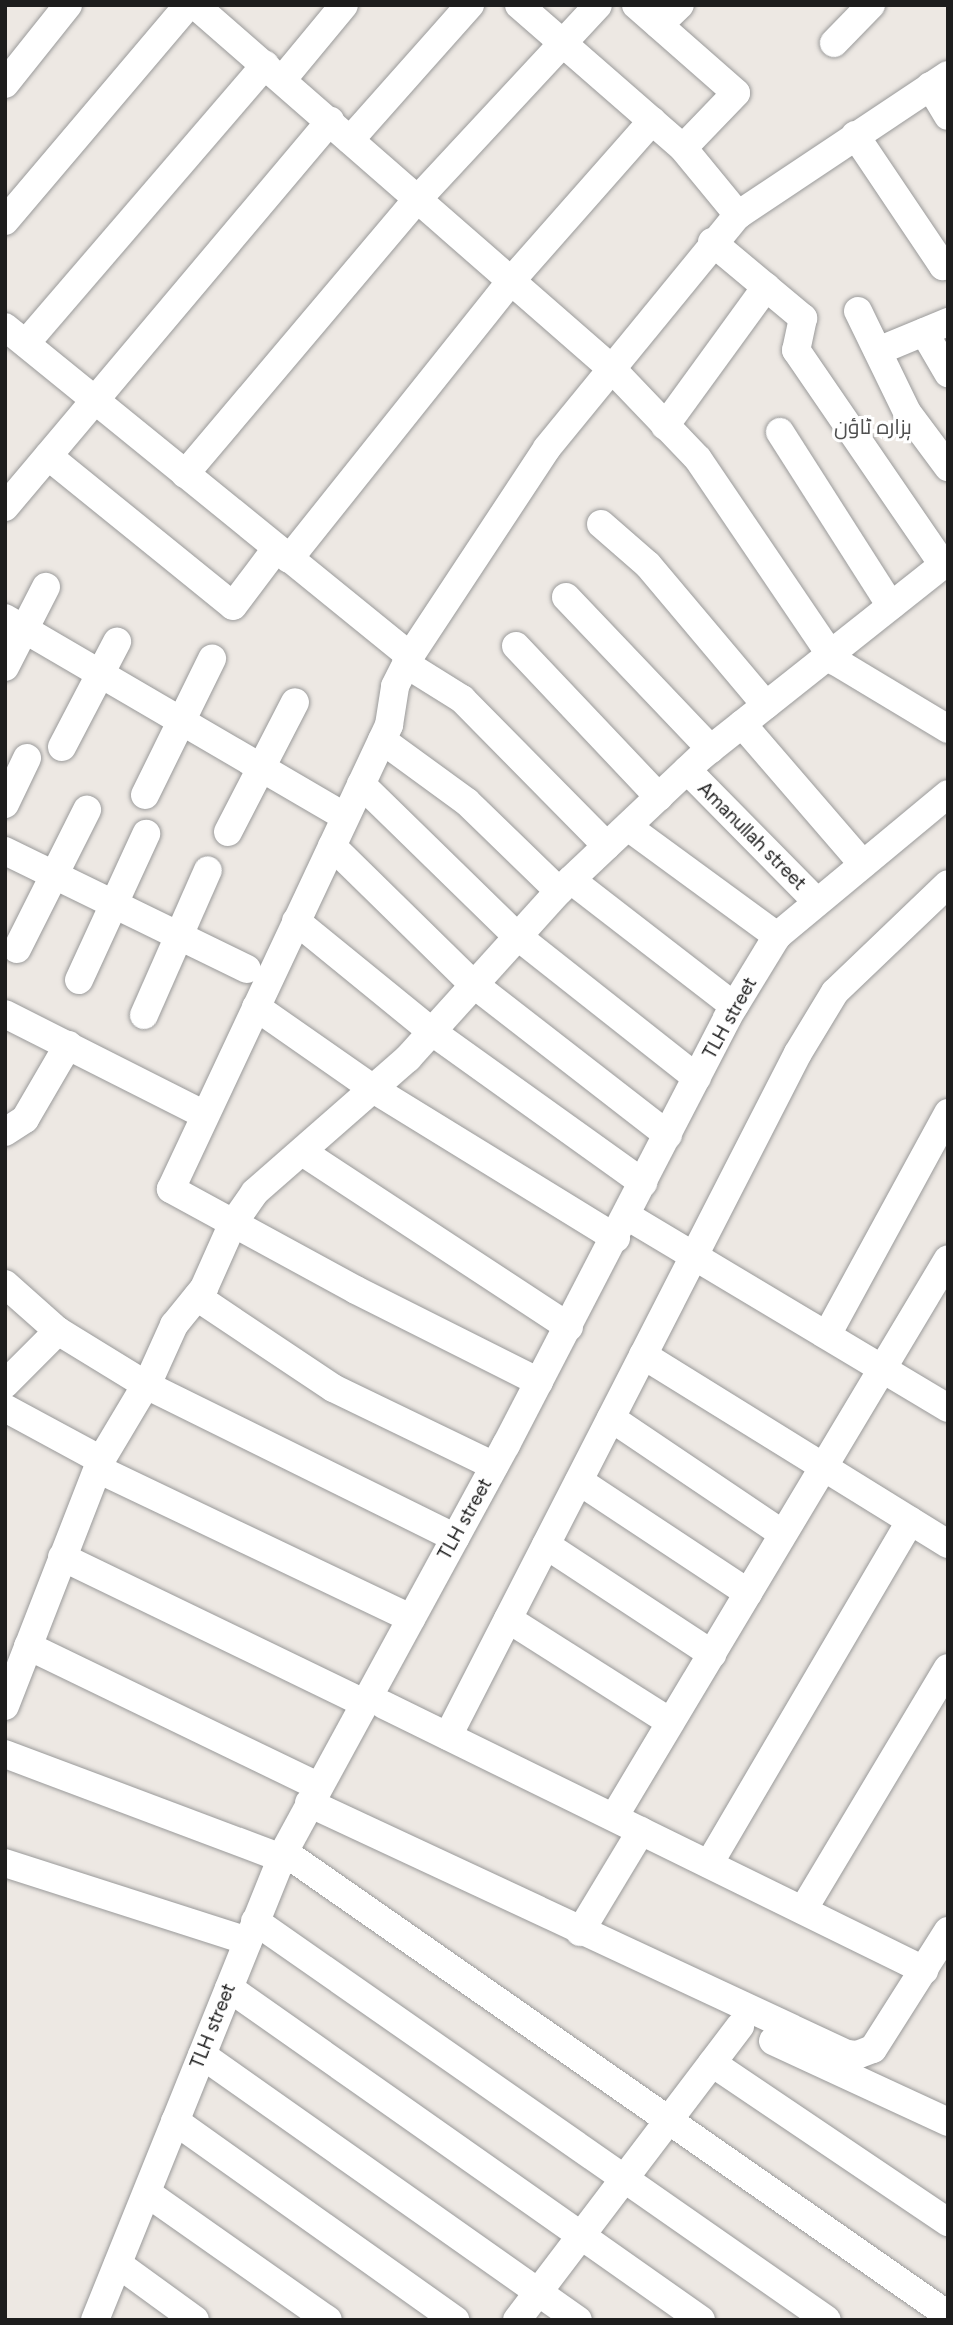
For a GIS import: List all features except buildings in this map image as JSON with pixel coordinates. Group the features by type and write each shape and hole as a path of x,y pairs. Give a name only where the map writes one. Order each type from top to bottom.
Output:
{"street":[{"path":"5,84 68,5"},
{"path":"344,5 273,72 15,335 408,660 462,699 607,846"},
{"path":"5,507 340,131 470,5"},
{"path":"519,5 564,41 683,148 738,215"},
{"path":"186,474 416,201 598,5"},
{"path":"636,5 736,93 683,148"},
{"path":"659,25 680,5"},
{"path":"834,43 871,5"},
{"path":"5,221 201,7 416,201 612,369 698,459 830,653 860,678 948,729"},
{"path":"539,1382 232,1224 171,1189 382,740 395,687 408,660 547,448 712,242 738,215 939,80 948,116"},
{"path":"48,456 233,606 282,554 510,282 652,121"},
{"path":"855,135 943,266 948,264"},
{"path":"5,1706 11,1672 28,1646 99,1464 146,1385 173,1325 197,1297 232,1224 255,1192 376,1090 472,983 565,886 687,770 945,563 796,349 803,318 712,242"},
{"path":"665,426 766,287"},
{"path":"858,311 907,412 948,467"},
{"path":"878,351 936,327 948,373"},
{"path":"780,432 891,606"},
{"path":"601,524 648,565 766,705"},
{"path":"5,667 15,624 46,587"},
{"path":"566,597 711,749"},
{"path":"15,624 345,817"},
{"path":"62,747 117,642"},
{"path":"516,646 659,797"},
{"path":"145,795 212,659"},
{"path":"228,832 295,702"},
{"path":"742,724 863,864"},
{"path":"382,740 467,802 565,886 734,1006"},
{"path":"5,804 27,758"},
{"name":"Amanullah street","path":"687,770 817,902"},
{"path":"361,784 517,936 697,1078"},
{"name":"TLH street","path":"95,2320 282,1855 309,1803 374,1704 411,1618 569,1326 734,1006 777,936 948,794"},
{"path":"17,949 87,810"},
{"path":"628,827 777,936"},
{"path":"79,980 146,834"},
{"path":"332,846 472,983 668,1135"},
{"path":"5,851 247,969"},
{"path":"144,1015 208,870"},
{"path":"448,1736 798,1053 835,992 948,884"},
{"path":"296,922 431,1031 643,1183"},
{"path":"256,1007 376,1090 621,1227 694,1255 948,1408"},
{"path":"5,1014 205,1115"},
{"path":"5,1132 25,1119 68,1045"},
{"path":"827,1335 948,1113"},
{"path":"304,1153 569,1326"},
{"path":"614,1817 948,1259"},
{"path":"5,1284 58,1331 146,1385 455,1538"},
{"path":"197,1297 333,1388 494,1466"},
{"path":"5,1384 58,1331"},
{"path":"643,1355 948,1544"},
{"path":"5,1408 99,1464 411,1618"},
{"path":"611,1418 783,1534"},
{"path":"579,1481 748,1593"},
{"path":"709,1864 910,1521"},
{"path":"546,1545 712,1654"},
{"path":"62,1557 374,1704 448,1736 803,1910 939,1951 873,2049 858,2056 580,1933 309,1803"},
{"path":"508,1619 670,1722"},
{"path":"28,1646 309,1803 740,2026 948,2123"},
{"path":"803,1910 948,1668"},
{"path":"5,1754 282,1855 670,2119 948,2315"},
{"path":"580,1933 641,1831"},
{"path":"5,1863 252,1931 626,2177 827,2320"},
{"path":"229,1988 701,2320"},
{"path":"517,2320 740,2026"},
{"path":"202,2055 578,2320"},
{"path":"712,2063 948,2222"},
{"path":"175,2121 455,2320"},
{"path":"146,2193 328,2320"},
{"path":"118,2264 195,2320"}],"district":[{"name":"ہزارہ ٹاؤن","path":"873,427"}]}
